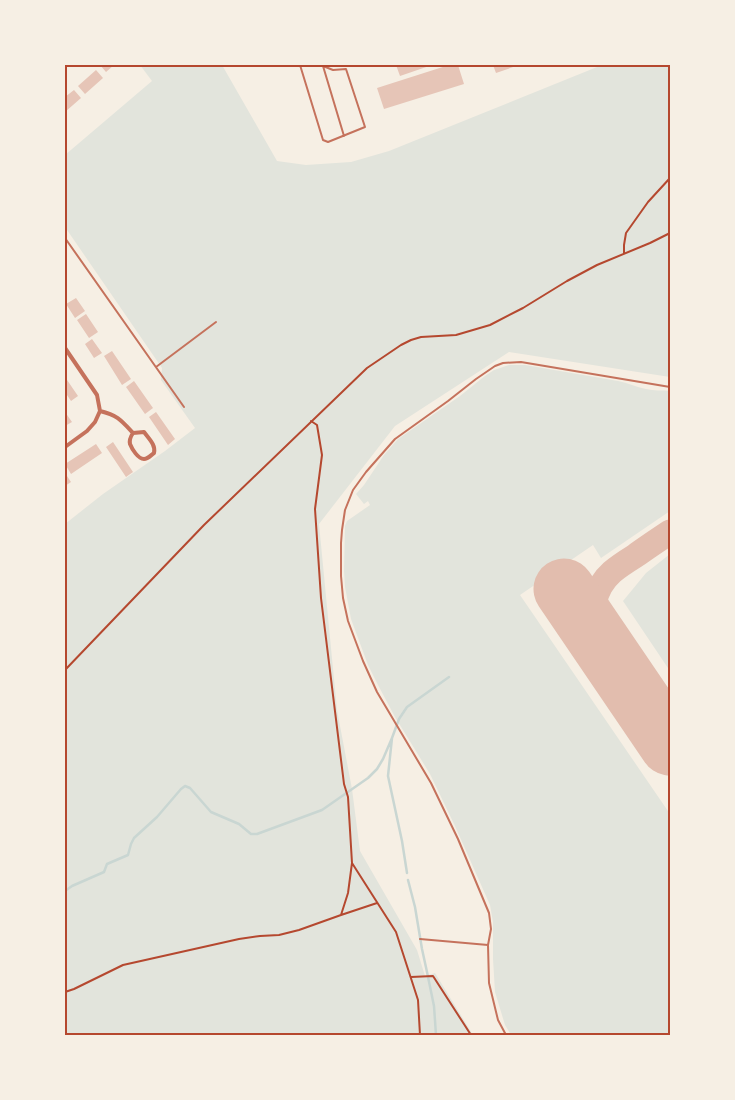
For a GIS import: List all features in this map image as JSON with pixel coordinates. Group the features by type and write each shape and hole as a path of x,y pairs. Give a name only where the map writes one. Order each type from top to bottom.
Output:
{"street":[{"path":"65,348 97,395 100,411 96,422 65,447"},
{"path":"100,411 121,419 133,433"},
{"path":"144,432 153,444 155,448 154,453 148,458 139,458 130,443 130,437 133,433 144,432"}],"lane":[{"path":"300,65 323,140 328,142 365,127 346,69 333,70 323,66"},
{"path":"323,66 344,136"},
{"path":"65,238 184,407"},
{"path":"156,367 216,322"},
{"path":"506,1035 498,1020 489,983 488,945 491,929 484,901 431,783 378,692 363,661 348,621 342,589 341,543 347,502 366,472 402,433 476,379 503,363 521,362 670,387"},
{"path":"420,939 488,945"}],"path":[{"path":"624,253 626,234 648,202 670,178"},
{"path":"65,670 197,532 367,368 411,340 421,337 456,334 490,326 597,265 670,233"},
{"path":"311,421 317,425 322,455 315,509 321,598 344,784 348,797 352,863 348,893 341,915"},
{"path":"352,863 396,932 418,1000 420,1035"},
{"path":"65,992 123,965 239,939 279,935 378,903"},
{"path":"411,977 433,976 471,1035"}],"shaded area":[{"path":"140,65 222,65 277,161 306,165 351,162 389,151 602,65 670,65 670,377 509,352 395,426 319,524 337,710 352,789 360,851 417,950 425,976 435,973 473,1035 65,1035 65,524 103,494 195,428 161,380 162,368 65,227 65,155 152,81"},
{"path":"509,365 525,365 618,381 649,390 670,391 670,511 601,558 593,545 520,595 670,814 670,1035 511,1035 505,1025 495,992 493,922 490,905 430,774 395,717 368,665 351,619 345,587 345,526 347,521 370,505 368,501 364,504 356,494 398,439 494,370"},
{"path":"670,554 670,671 623,601 646,573"}],"building":[{"path":"100,65 114,65 106,72"},
{"path":"396,65 432,65 400,76"},
{"path":"449,65 458,65 464,84 384,109 377,88"},
{"path":"493,65 519,65 496,73"},
{"path":"96,70 103,78 85,94 78,86"},
{"path":"74,90 81,98 65,112 65,97"},
{"path":"76,298 85,311 75,318 66,304"},
{"path":"86,314 98,332 89,338 77,320"},
{"path":"92,339 102,353 94,358 85,344"},
{"path":"112,351 131,379 122,385 104,356"},
{"path":"65,377 78,396 71,401 65,392"},
{"path":"134,381 153,408 145,414 126,387"},
{"path":"65,412 72,422 65,426"},
{"path":"156,412 175,439 168,445 149,417"},
{"path":"113,442 133,472 126,477 106,447"},
{"path":"96,444 102,453 71,474 65,464"},
{"path":"65,473 71,482 65,486"}],"waterway":[{"path":"407,873 388,776 392,738 399,719 407,707 449,677"},
{"path":"65,891 104,872 107,864 128,855 134,838 157,817 185,786 190,788 211,812 239,824 251,834 257,834 322,810 368,778 377,769 392,738"},
{"path":"408,880 434,1006 436,1035"}],"taxiway":[{"path":"596,636 593,610 597,593 606,578 620,566 670,532"}],"runway":[{"path":"564,589 670,745"}]}
